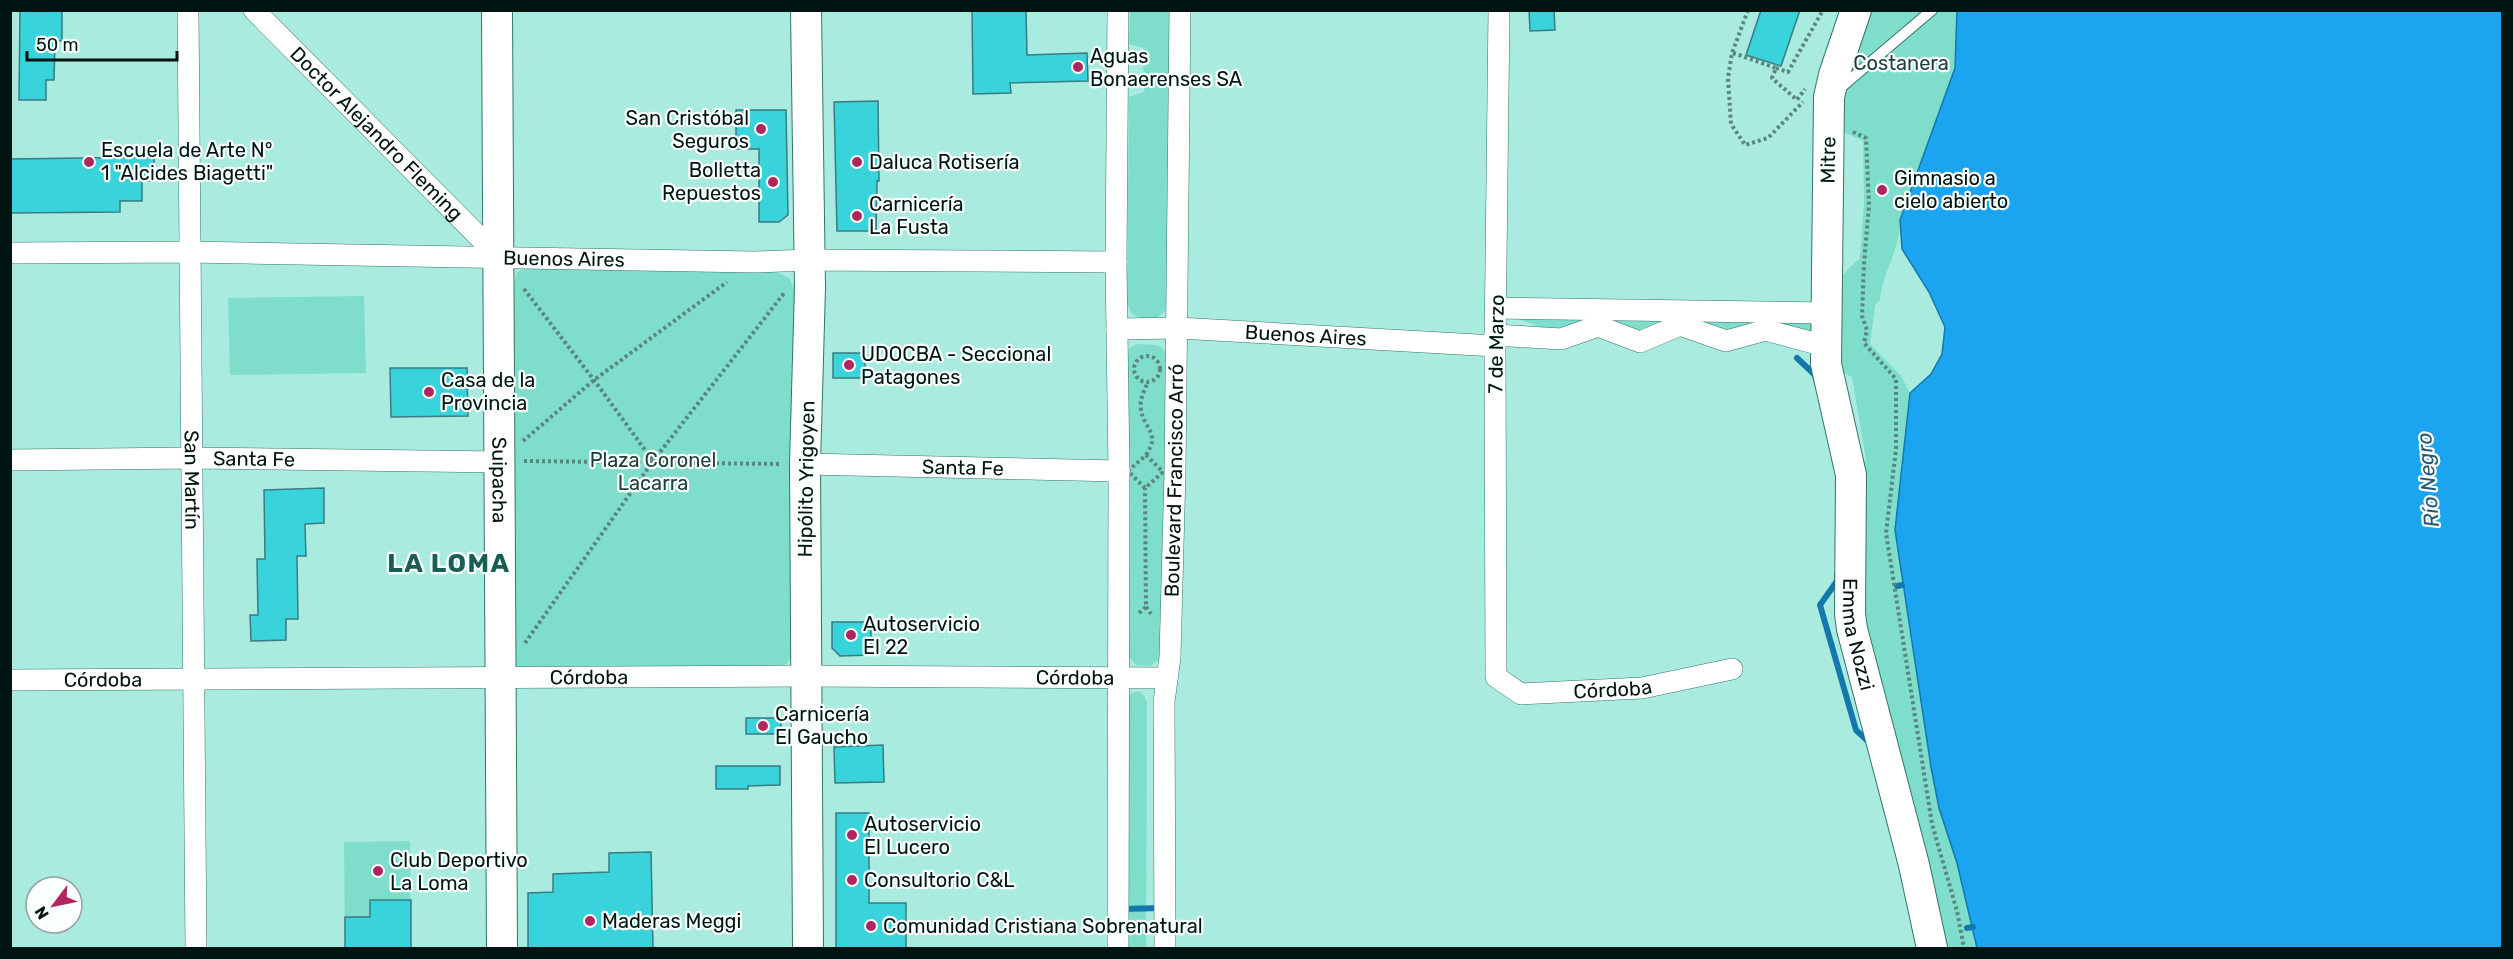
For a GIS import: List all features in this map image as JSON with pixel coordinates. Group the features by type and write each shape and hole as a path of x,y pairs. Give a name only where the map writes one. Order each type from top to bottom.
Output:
{"street":[{"name":"San Martín","path":"188,10 195,948"},
{"name":"Doctor Alejandro Fleming","path":"254,10 498,256"},
{"name":"Suipacha","path":"498,10 502,948"},
{"name":"Hipólito Yrigoyen","path":"806,10 810,260 805,464 808,948"},
{"path":"1118,10 1116,262 1119,471 1118,948"},
{"name":"Boulevard Francisco Arró","path":"1165,948 1164,702 1170,657 1178,328 1180,10"},
{"name":"7 de Marzo","path":"1496,677 1495,340 1499,10"},
{"name":"Mitre","path":"1825,313 1815,93 1837,65 1856,10"},
{"name":"Buenos Aires","path":"10,253 190,252 753,262 810,260 1116,262"},
{"path":"1497,308 1825,313"},
{"name":"Emma Nozzi","path":"1825,313 1825,346 1830,383 1851,475 1850,614 1852,629 1914,865 1932,948"},
{"name":"Buenos Aires","path":"1118,329 1178,328 1495,340 1561,339 1598,326 1640,342 1680,326 1726,341 1766,330 1825,346"},
{"name":"Santa Fe","path":"10,460 191,458 500,462"},
{"name":"Santa Fe","path":"805,464 1119,471"},
{"name":"Córdoba","path":"1496,677 1521,694 1642,688 1732,669"},
{"name":"Córdoba","path":"10,680 805,676 1167,678"}],"lane":[{"path":"1815,93 1932,10"}],"path":[{"path":"1748,10 1732,53 1728,78 1731,124 1745,145 1768,138 1815,93"},
{"path":"1732,53 1788,72 1823,10"},
{"path":"1776,68 1772,78 1797,100 1815,93"},
{"path":"1851,131 1866,138 1869,206 1862,316 1867,330 1864,344 1896,379 1896,449 1886,533 1932,824 1957,911 1964,948"},
{"path":"498,256 653,461"},
{"path":"501,678 653,461 810,260"},
{"path":"500,462 594,380 753,262"},
{"path":"1148,382 1137,377 1134,369 1140,358 1148,356 1156,358 1160,366 1156,378 1148,382 1140,401 1142,414 1150,428 1152,441 1146,455 1128,471 1145,488 1146,607 1157,620"},
{"path":"1145,488 1163,472 1146,455"},
{"path":"500,462 653,461 805,464"},
{"path":"1131,620 1146,607"}],"green space":[{"path":"1130,11 1171,11 1170,303 1163,313 1149,319 1132,314 1127,302 1129,97 1144,92 1143,48 1129,44"},
{"name":"Costanera","path":"1865,11 1957,11 1955,68 1900,219 1898,240 1880,300 1875,305 1870,344 1901,376 1910,393 1895,530 1939,808 1957,863 1977,948 1941,948 1861,624 1860,472 1866,460 1852,377 1844,373 1834,294 1839,279 1860,258 1864,203 1863,141 1838,129 1837,96"},
{"name":"Plaza Coronel Lacarra","path":"525,268 776,272 789,278 796,291 794,651 787,664 773,670 524,672 512,666 510,656 514,283 517,272"},
{"path":"364,296 366,373 230,375 228,298"},
{"path":"1515,318 1586,318 1564,327 1550,329"},
{"path":"1603,319 1675,319 1641,333"},
{"path":"1687,320 1812,322 1819,334 1732,333"},
{"path":"1137,344 1160,347 1169,359 1161,658 1150,666 1136,665 1125,652 1126,357 1130,348"},
{"path":"1138,691 1143,694 1147,702 1146,948 1126,948 1126,702 1131,694"},
{"name":"Club Deportivo La Loma","path":"410,841 411,948 345,948 344,842"}],"water":[{"name":"Río Negro","path":"1957,11 2502,11 2502,948 1977,948 1957,863 1939,808 1895,530 1910,393 1931,374 1942,354 1945,327 1929,292 1902,249 1900,220 1955,68"}],"building":[{"path":"20,10 62,10 62,41 55,41 54,80 46,80 46,100 19,100"},
{"path":"972,10 1026,10 1027,55 1087,53 1088,81 1010,83 1011,93 973,94"},
{"path":"1529,10 1554,10 1555,30 1530,31"},
{"path":"1761,10 1800,10 1781,66 1746,55"},
{"path":"878,101 879,181 877,181 876,231 837,231 834,102"},
{"path":"736,110 786,110 788,215 779,222 759,222 759,149 736,149"},
{"name":"Escuela de Arte N° 1 \"Alcides Biagetti\"","path":"154,157 154,181 142,181 142,201 120,201 120,212 10,213 10,159"},
{"name":"UDOCBA - Seccional Patagones","path":"833,353 865,353 865,378 833,378"},
{"name":"Casa de la Provincia","path":"390,368 467,368 468,416 391,417"},
{"path":"324,488 324,523 305,524 306,556 297,556 298,619 286,619 286,640 251,641 250,615 258,615 257,559 265,559 264,490"},
{"name":"Autoservicio El 22","path":"832,622 871,622 871,655 840,656 832,648"},
{"name":"Carnicería El Gaucho","path":"746,718 781,718 781,734 746,734"},
{"path":"883,745 884,782 835,783 834,747"},
{"path":"716,766 780,766 780,785 748,786 748,789 716,789"},
{"path":"836,813 869,813 869,903 906,903 906,948 836,948"},
{"name":"Maderas Meggi","path":"651,852 653,948 528,948 528,893 553,892 553,874 609,872 609,853"},
{"name":"Club Deportivo La Loma","path":"370,900 411,900 411,948 345,948 345,917 370,917"}],"waterway":[{"path":"1797,358 1815,375 1816,380"},
{"path":"1837,576 1837,581 1820,605 1856,730 1871,744"},
{"path":"1897,586 1902,585"},
{"path":"1121,909 1161,908"},
{"path":"1967,928 1973,927"}],"place":[{"name":"Aguas Bonaerenses SA","path":"1078,67"},
{"name":"San Cristóbal Seguros","path":"761,129"},
{"name":"Escuela de Arte N° 1 \"Alcides Biagetti\"","path":"89,162"},
{"name":"Daluca Rotisería","path":"857,162"},
{"name":"Bolletta Repuestos","path":"773,182"},
{"name":"Gimnasio a cielo abierto","path":"1882,190"},
{"name":"Carnicería La Fusta","path":"857,216"},
{"name":"UDOCBA - Seccional Patagones","path":"849,365"},
{"name":"Casa de la Provincia","path":"429,392"},
{"name":"Autoservicio El 22","path":"851,635"},
{"name":"Carnicería El Gaucho","path":"763,726"},
{"name":"Autoservicio El Lucero","path":"852,835"},
{"name":"Club Deportivo La Loma","path":"378,871"},
{"name":"Consultorio C&L","path":"852,880"},
{"name":"Maderas Meggi","path":"590,921"},
{"name":"Comunidad Cristiana Sobrenatural","path":"871,926"}],"district":[{"name":"LA LOMA","path":"449,563"}]}
